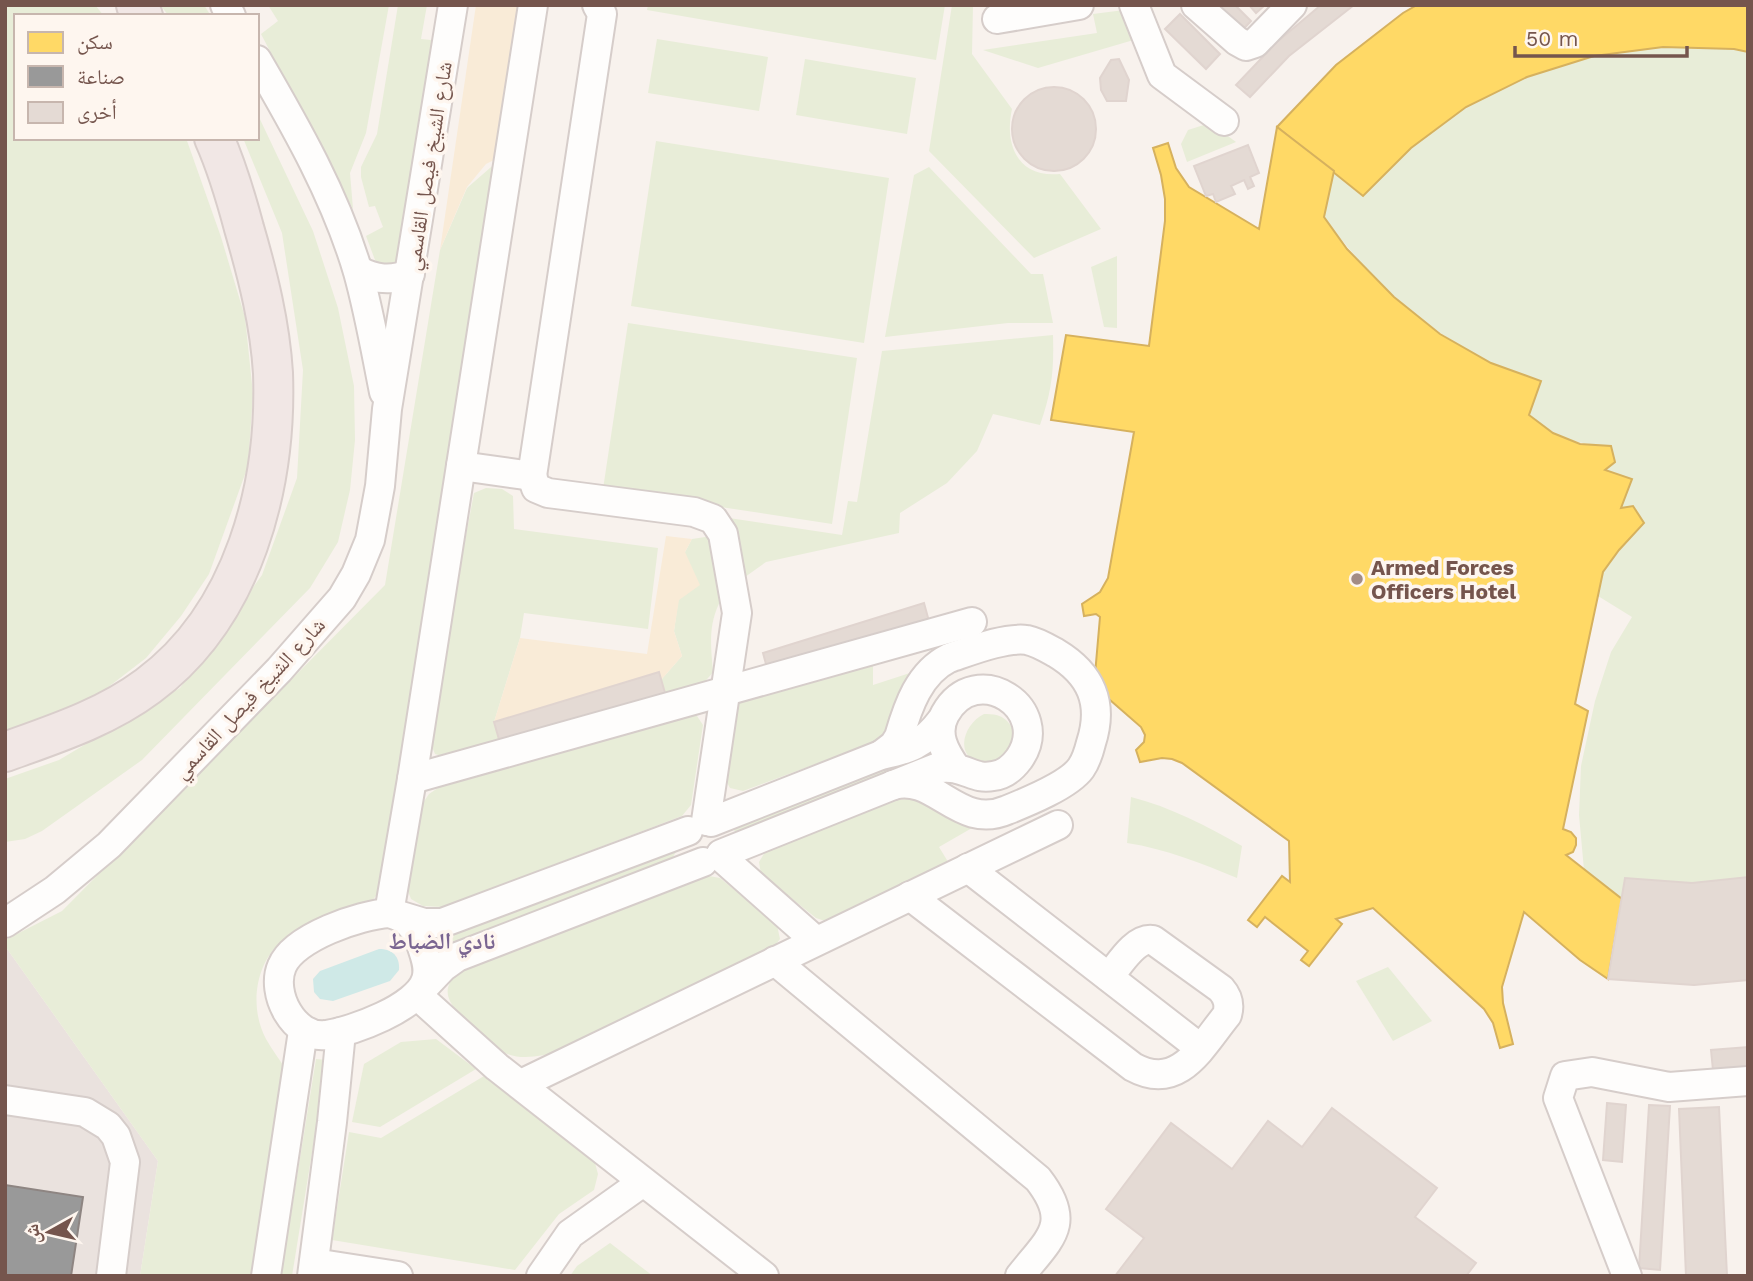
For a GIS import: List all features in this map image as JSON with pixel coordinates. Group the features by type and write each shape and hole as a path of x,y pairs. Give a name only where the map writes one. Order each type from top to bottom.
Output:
{"highway":[{"path":"5,752 85,724 149,685 192,645 220,605 245,556 264,494 271,430 273,373 261,287 236,199 215,140"}],"street":[{"name":"شارع الشيخ فيصل القاسمي","path":"5,923 55,890 109,845 279,670 342,598 356,574 370,540 380,486 387,409 453,5"},
{"path":"395,915 412,779 533,5"},
{"path":"597,5 602,13 532,476 536,488 548,493 694,513 713,519 723,534 737,613 702,825 685,842 689,853 715,857 816,942"},
{"path":"997,19 1079,5"},
{"path":"1134,5 1162,75 1224,121"},
{"path":"1196,5 1246,46 1259,40 1292,5"},
{"name":"شارع الشيخ فيصل القاسمي","path":"259,64 311,159 358,270 387,409"},
{"path":"358,270 378,278 410,275"},
{"path":"461,466 532,476"},
{"path":"412,779 972,622"},
{"path":"881,755 894,745 899,737 923,677 949,658 1014,640 1026,640 1038,643 1072,663 1090,685 1096,727 1081,768 1064,782 1006,811 982,815 960,809 918,785 908,782 893,785"},
{"path":"989,689 1008,696 1022,710 1028,730 1025,750 1013,767 995,776 975,777 957,768 936,768 457,957 443,967 407,1004 341,1031 324,1035 303,1031 291,1017 283,1000 281,967 291,952 303,943 349,922 373,914 395,915 424,923 442,923 881,755 908,749 929,738 951,703 968,692 989,689"},
{"path":"941,721 942,747 957,768"},
{"path":"521,1084 1058,825"},
{"path":"968,868 1200,1048"},
{"path":"910,896 1133,1067 1153,1074 1173,1072 1183,1067 1227,1015 1228,1001 1221,989 1157,943 1147,939 1138,944 1109,977"},
{"path":"395,915 414,928 422,947 428,969 420,991"},
{"path":"775,961 1038,1178 1053,1199 1056,1220 1049,1240 1020,1276"},
{"path":"420,991 497,1067 764,1276"},
{"path":"266,1276 303,1031"},
{"path":"341,1031 313,1269 398,1276"},
{"path":"1627,1276 1558,1098 1565,1076 1592,1072 1668,1087 1748,1081"},
{"path":"5,1100 85,1112 108,1126 116,1136 125,1162 111,1276"},
{"path":"541,1276 570,1234 643,1182"}],"shaded area":[{"path":"5,946 158,1161 140,1276 5,1276"}],"green space":[{"path":"5,5 95,5 102,14 14,14 14,140 187,140 221,237 245,317 253,394 248,466 209,574 181,616 146,658 94,698 5,734"},
{"path":"160,5 204,5 210,14 167,14"},
{"path":"268,5 389,5 366,133 350,173 353,209 261,34 278,21"},
{"path":"398,5 427,5 421,39 441,41 399,266 380,266 366,236 383,227 375,206 369,207 361,167 377,134"},
{"path":"648,5 945,5 936,60 647,10"},
{"path":"952,5 973,5 972,54 1012,109 1010,135 1017,156 1024,165 1034,171 1060,174 1101,229 1034,258 929,151"},
{"path":"1124,10 1137,39 1038,68 983,50 1097,33 1093,14"},
{"path":"657,39 768,57 759,111 648,93"},
{"path":"1663,47 1734,49 1748,52 1748,877 1692,883 1625,878 1622,899 1584,870 1579,815 1581,766 1595,701 1611,652 1632,617 1598,596 1603,572 1644,523 1633,506 1621,508 1632,480 1605,470 1615,462 1611,446 1586,444 1567,438 1529,415 1540,381 1490,362 1442,334 1378,281 1324,217 1334,171 1363,196 1411,148 1466,107 1527,77 1594,56"},
{"path":"805,59 916,78 907,134 796,115"},
{"path":"259,117 313,231 338,308 354,386 355,440 350,490 338,542 310,588 142,760 42,831 25,839 5,842 5,779 59,760 180,688 262,575 297,478 303,370 282,233 244,140 259,140"},
{"path":"1210,123 1236,142 1187,162 1181,144 1188,130"},
{"path":"656,141 889,178 864,343 631,306"},
{"path":"498,161 384,884 371,901 358,910 322,921 287,937 266,961 261,973 257,1000 261,1027 268,1043 287,1071 252,1276 140,1276 158,1161 5,946 5,940 62,911 385,585 440,250 467,188"},
{"path":"929,167 1031,274 1043,274 1053,323 1008,323 885,337 914,175"},
{"path":"1117,256 1117,328 1104,327 1091,267"},
{"path":"628,323 857,358 832,524 603,489"},
{"path":"1053,335 1051,381 1040,425 993,414 977,451 947,483 900,513 899,533 766,562 745,577 729,518 842,535 848,501 857,502 882,351"},
{"path":"486,488 502,489 513,496 514,529 658,548 648,629 524,613 520,638 494,722 500,743 452,759 435,754 428,737 474,493"},
{"path":"712,536 728,586 712,628 713,672 692,690 665,693 661,680 682,656 674,631 685,552 692,539"},
{"path":"873,664 873,685 913,672 886,733 872,743 743,791 730,788 724,777 735,712 740,702 752,695"},
{"path":"688,712 697,716 703,725 691,805 682,816 442,907 423,906 411,899 406,886 416,813 429,794 454,777"},
{"path":"984,714 998,715 1007,721 1017,743 993,767 975,762 965,750 968,729"},
{"path":"883,767 889,767 890,772 741,833 734,831 738,824"},
{"path":"1131,797 1202,824 1242,846 1237,878 1169,853 1127,843"},
{"path":"920,799 972,828 939,847 950,865 828,922 816,918 761,874 759,862 765,852 891,801"},
{"path":"666,849 676,852 671,860 457,944 451,940 452,932"},
{"path":"696,878 720,878 777,925 780,939 770,952 560,1052 539,1056 519,1057 502,1051 451,1003 448,987 463,969"},
{"path":"1388,967 1432,1021 1393,1041 1356,981"},
{"path":"436,1039 476,1069 380,1127 352,1122 364,1064 401,1042"},
{"path":"316,1059 327,1060 292,1276 281,1276"},
{"path":"484,1076 595,1163 598,1174 594,1190 559,1214 515,1270 332,1240 349,1132 381,1138"},
{"path":"610,1243 653,1276 570,1276 577,1266"}],"sand":[{"path":"476,5 526,5 502,156 486,164 467,187 440,250"},
{"path":"666,536 692,539 685,552 700,585 679,600 674,631 682,656 661,680 658,672 494,722 520,638 647,654"}],"water":[{"path":"379,949 388,950 397,957 399,970 390,981 333,1001 320,999 314,992 313,979 320,971"}],"building: سكن":[{"path":"1417,5 1748,5 1748,52 1734,49 1663,47 1594,56 1527,77 1466,107 1411,148 1363,196 1277,127 1336,65"},
{"path":"1277,127 1334,171 1324,217 1347,249 1394,297 1440,334 1491,363 1541,381 1529,415 1553,433 1580,444 1611,446 1615,462 1605,470 1632,479 1621,508 1633,506 1644,523 1603,572 1575,704 1588,711 1563,829 1576,838 1573,852 1566,855 1622,899 1608,979 1580,960 1524,912 1502,987 1513,1044 1500,1048 1493,1023 1484,1009 1373,908 1336,919 1342,924 1309,966 1301,960 1308,951 1265,917 1257,927 1248,920 1282,876 1290,882 1289,841 1182,763 1162,758 1140,762 1136,750 1144,742 1145,735 1141,727 1094,686 1100,617 1096,614 1084,616 1082,604 1100,592 1108,578 1134,432 1051,420 1066,335 1149,346 1165,221 1165,199 1153,148 1168,143 1176,168 1189,187 1259,229"}],"building: صناعة":[{"path":"5,1185 83,1197 71,1276 5,1276"}],"building: أخرى":[{"path":"1206,5 1235,5 1251,21 1238,35"},
{"path":"1249,5 1265,5 1256,13"},
{"path":"1321,5 1354,5 1289,56 1250,97 1236,85 1277,42"},
{"path":"1180,14 1220,54 1206,69 1165,29"},
{"path":"1119,59 1129,80 1126,101 1107,101 1101,90 1100,78 1111,60"},
{"path":"1046,87 1062,87 1078,94 1089,105 1096,121 1093,145 1084,159 1062,171 1046,171 1030,164 1019,153 1012,137 1012,121 1019,105 1030,94"},
{"path":"1248,145 1259,173 1250,177 1254,186 1248,189 1244,180 1231,186 1235,194 1216,202 1213,194 1206,196 1194,166"},
{"path":"924,603 930,625 769,675 763,653"},
{"path":"659,672 665,693 500,743 494,722"},
{"path":"1748,877 1748,980 1694,985 1608,979 1625,878 1692,883"},
{"path":"1748,1047 1748,1067 1713,1070 1711,1050"},
{"path":"1607,1103 1626,1105 1622,1162 1603,1160"},
{"path":"1649,1105 1670,1106 1660,1270 1639,1268"},
{"path":"1719,1107 1727,1276 1686,1276 1679,1109"},
{"path":"1332,1108 1437,1188 1415,1217 1476,1263 1466,1276 1115,1276 1144,1238 1106,1209 1171,1123 1232,1169 1268,1121 1302,1147"}],"place":[{"name":"Armed Forces Officers Hotel","path":"1357,579"}],"district":[{"name":"نادي الضباط","path":"442,941"}]}
